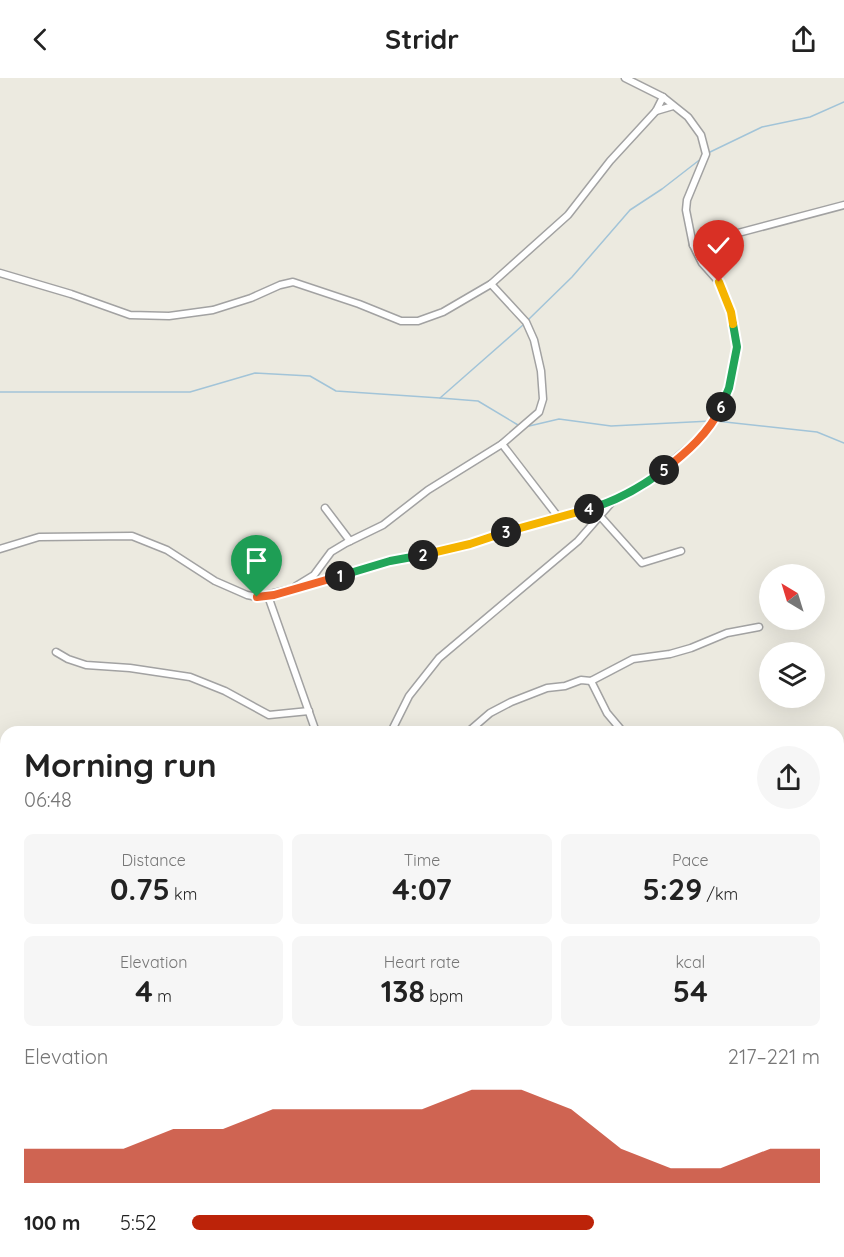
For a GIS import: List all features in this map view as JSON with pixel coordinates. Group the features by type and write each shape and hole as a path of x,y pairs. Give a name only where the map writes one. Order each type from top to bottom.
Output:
{"street":[{"path":"0,549 39,537 132,536 167,550 215,581 234,590 246,595 271,595 359,569 470,544 559,518 612,502 644,485 701,437 714,421 729,388 737,347 731,312 719,282 702,263 693,245 686,210 687,200 706,154 700,135 695,125 663,97 625,78"},
{"path":"0,273 71,294 130,315 151,317 213,310 293,282 401,321 418,321 443,312 491,284 568,215 610,161 656,111 663,97"},
{"path":"656,111 673,106"},
{"path":"693,245 844,205"},
{"path":"271,595 295,587 314,575 331,552 383,525 428,490 502,444 524,428 539,412 543,399 536,347 526,322 491,284"},
{"path":"502,444 559,518"},
{"path":"394,726 409,696 439,658 578,541 612,502"},
{"path":"326,507 350,541"},
{"path":"600,516 642,563 681,551"},
{"path":"271,595 314,726"},
{"path":"475,726 490,713 547,688 565,686 581,680 591,681 633,659 670,654 727,633 759,627"},
{"path":"57,652 68,659 86,665 130,668 190,677 225,691 269,715 309,711"},
{"path":"591,681 602,704 618,726"}],"waterway":[{"path":"708,153 762,127 810,117 844,102"},
{"path":"529,319 572,277 630,210 702,158"},
{"path":"0,392 190,392 255,373 310,376 336,391 440,398 523,325"},
{"path":"440,398 478,401 518,425"},
{"path":"525,427 559,419 611,426 711,421"},
{"path":"716,421 817,432 844,443"}],"route":[{"path":"257,597 318,583 390,561 470,544 612,502 644,485 701,437 714,421 729,388 737,347 731,312 719,282"}]}
